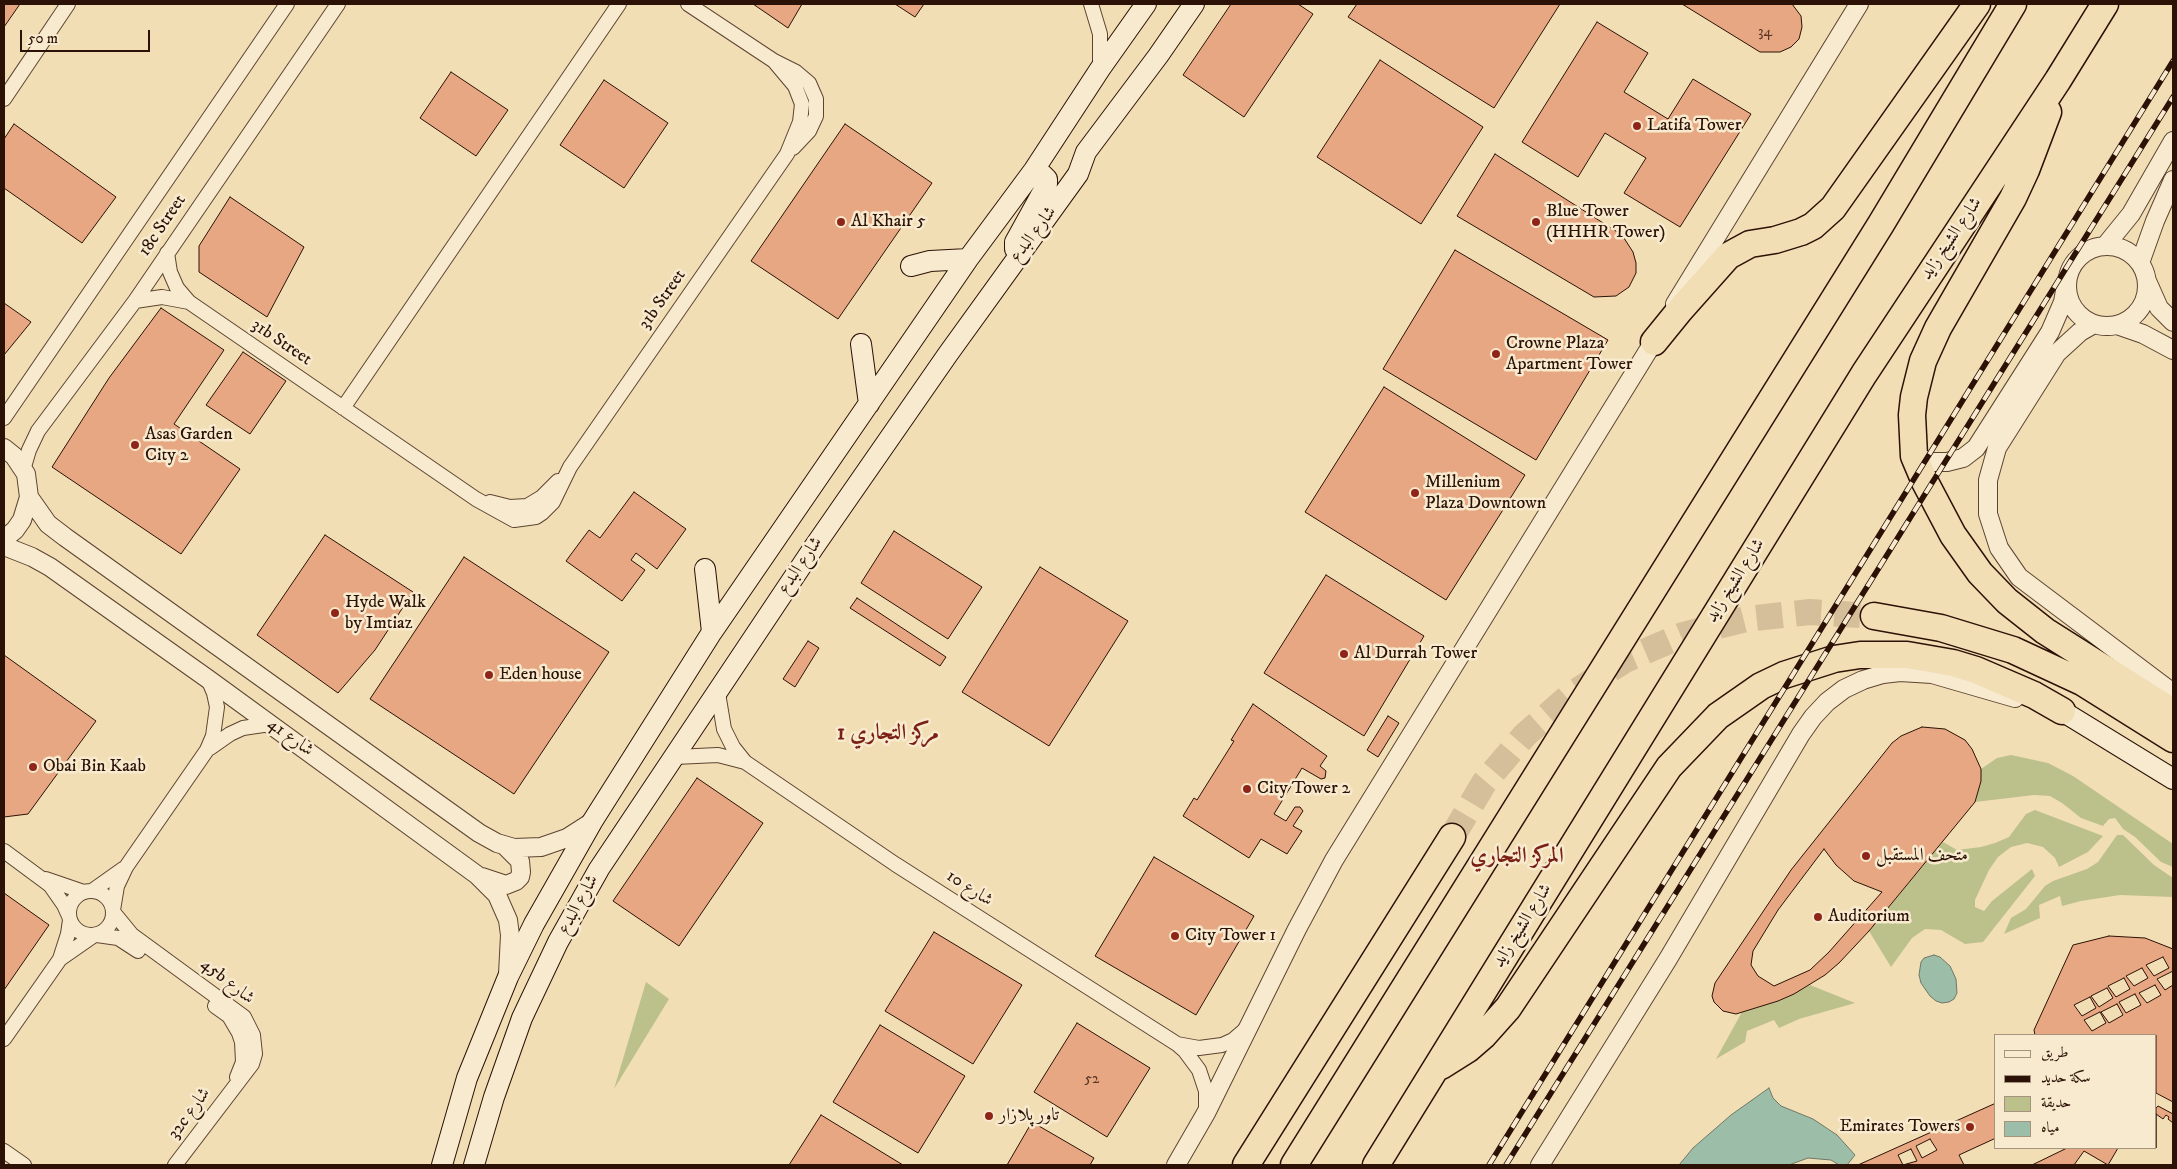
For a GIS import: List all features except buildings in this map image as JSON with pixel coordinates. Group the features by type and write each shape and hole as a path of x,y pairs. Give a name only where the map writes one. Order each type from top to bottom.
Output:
{"highway":[{"path":"1654,342 1728,256 1750,244 1775,240 1801,232 1813,226 1833,208 1976,4"},
{"path":"1294,1165 1876,232 2013,4"},
{"name":"شارع الشيخ زايد","path":"1376,1165 1864,374 2058,80 2105,4"},
{"path":"2058,80 2026,170 2013,198 1938,328 1923,361 1912,415 1914,456 1925,482 1953,535 1980,573 2007,602 2045,631 2173,712"},
{"path":"1874,616 1941,628 2013,650 2082,682 2173,739"},
{"path":"1436,1069 1468,1049 1483,1036 1508,1008 1587,893 1656,785 1679,756 1718,716 1761,686 1784,675 1834,659 1860,655 1907,654 1953,663 1976,670 2027,692 2062,711"},
{"path":"1246,1165 1452,837"}],"main road":[{"name":"شارع البدع","path":"442,1165 467,1078 508,977 534,924 592,822 712,632 968,259 1034,170 1100,68 1146,4"},
{"name":"شارع البدع","path":"474,1165 494,1097 519,1027 558,942 599,869 814,547 1018,255 1039,230 1078,174 1086,152 1158,56 1194,4"},
{"path":"1018,255 1015,242 1047,184 1047,179 1034,170"},
{"path":"911,266 948,258 968,259"},
{"path":"861,344 868,404"},
{"path":"704,569 712,632"},
{"path":"2062,711 2173,779"}],"street":[{"path":"4,99 68,4"},
{"name":"18c Street","path":"4,418 287,4"},
{"name":"18c Street","path":"23,470 29,450 38,431 135,301 338,4"},
{"path":"343,408 619,4"},
{"name":"31b Street","path":"167,253 170,272 177,288 188,302 476,499 510,507 527,506 542,497 570,467 787,154 809,131 816,116 814,90 803,77 774,61 688,4"},
{"path":"1091,4 1100,34 1100,68"},
{"path":"1176,1165 1206,1113 1297,929 1347,837 1654,342 1686,282 1859,4"},
{"path":"2106,246 2131,214 2173,141"},
{"path":"2140,264 2154,220 2173,180"},
{"path":"1914,456 1930,462 1947,462 1963,458 1976,448 2050,332 2063,302 2068,273 2074,262 2082,254 2093,248 2106,246 2125,250 2140,264 2159,308 2173,322"},
{"path":"2066,285 2068,298 2082,318 2094,324 2106,326 2117,325 2128,320 2140,308 2147,292 2147,280"},
{"name":"31b Street","path":"135,301 162,297 188,302"},
{"path":"2094,324 2080,332 2057,353 2001,441 1991,464 1988,480 1988,514 1999,548 2019,577 2173,693"},
{"path":"2117,325 2144,334 2173,350"},
{"path":"4,448 14,456 23,470 29,497 22,520 15,530 4,539"},
{"name":"شارع 41","path":"29,497 48,524 65,538 479,833 496,843 528,849 555,844 592,822"},
{"name":"شارع 41","path":"4,546 32,557 50,568 208,679 477,875 496,895 508,920 510,948 508,977"},
{"path":"1540,1165 1668,959 1801,734 1827,702 1844,689 1863,680 1883,674 1917,672 1946,677 2062,711"},
{"path":"60,959 111,924 118,886 126,866 207,750 214,736 217,722 214,693 208,679"},
{"name":"شارع 10","path":"718,693 724,729 733,747 745,762 895,864 1176,1044 1189,1055 1199,1070 1206,1091 1206,1113"},
{"path":"207,750 218,741 243,728 270,724"},
{"name":"شارع 10","path":"675,757 718,755 745,762"},
{"path":"477,875 501,885 516,881 522,872 520,861 506,846"},
{"path":"4,851 41,877 57,895 76,930 95,935"},
{"path":"4,1039 60,959 68,934 69,910 74,899 88,892 126,866"},
{"path":"41,877 88,892 98,892 108,899 113,912"},
{"name":"45b شارع","path":"113,912 132,935 244,1017 253,1035 255,1054 252,1064 234,1085"},
{"name":"45b شارع","path":"95,935 111,936 125,942 229,1016 239,1033 243,1052 243,1062 234,1085"},
{"name":"شارع 10","path":"1176,1044 1199,1048 1222,1045 1233,1040 1250,1026"},
{"name":"32c شارع","path":"176,1165 234,1085"},
{"path":"4,1151 24,1165"}],"green space":[{"path":"2011,755 2048,763 2073,776 2173,844 2173,867 2161,862 2135,837 2123,829 2115,818 2109,819 2103,826 2081,818 2050,796 2034,795 1975,802 1981,781 1981,769 1997,758"},
{"path":"2035,810 2103,836 2088,852 2059,867 2055,858 2043,847 2027,843 2011,847 1998,857 1989,870 1975,900 1975,907 1984,911 1992,901 2032,869 2035,876 1983,942 1965,944 1941,930 1925,929 1912,938 1891,967 1869,931 1943,842 1957,850 1995,843 2009,837 2026,814"},
{"path":"2117,835 2123,835 2154,865 2173,878 2173,897 2120,895 2062,906 2060,896 2039,905 2040,918 2004,934 2011,918 2026,909 2045,886 2053,881 2087,869 2098,862"},
{"path":"646,982 669,999 614,1089"},
{"path":"1810,985 1855,1003 1799,1019 1779,1028 1774,1020 1747,1031 1745,1042 1716,1059 1742,1012 1778,1001"}],"water":[{"path":"1934,955 1940,957 1950,966 1956,979 1957,993 1954,999 1949,1002 1942,1003 1936,1001 1921,983 1919,975 1921,962 1924,958"},
{"path":"1769,1088 1773,1098 1781,1106 1813,1119 1837,1135 1855,1155 1847,1165 1839,1165 1831,1160 1808,1158 1789,1165 1679,1165 1693,1148 1731,1115"}],"tunnel":[{"path":"1452,837 1484,783 1525,735 1572,694 1625,660 1683,635 1746,619 1810,612 1874,616"}],"railway":[{"path":"1489,1165 2173,61"},
{"path":"1506,1165 2173,97"}],"place":[{"name":"Latifa Tower","path":"1637,126"},
{"name":"Al Khair 5","path":"841,222"},
{"name":"Blue Tower (HHHR Tower)","path":"1536,222"},
{"name":"Crowne Plaza Apartment Tower","path":"1496,354"},
{"name":"Asas Garden City 2","path":"135,445"},
{"name":"Millenium Plaza Downtown","path":"1415,493"},
{"name":"Hyde Walk by Imtiaz","path":"335,613"},
{"name":"Al Durrah Tower","path":"1344,654"},
{"name":"Eden house","path":"489,675"},
{"name":"Obai Bin Kaab","path":"33,767"},
{"name":"City Tower 2","path":"1247,789"},
{"name":"متحف المستقبل","path":"1866,856"},
{"name":"Auditorium","path":"1818,917"},
{"name":"City Tower 1","path":"1175,936"},
{"name":"تاور پلازار","path":"989,1116"},
{"name":"Emirates Towers","path":"1970,1127"}],"district":[{"name":"مركز التجاري 1","path":"888,734"},
{"name":"المركز التجاري","path":"1517,857"}]}
